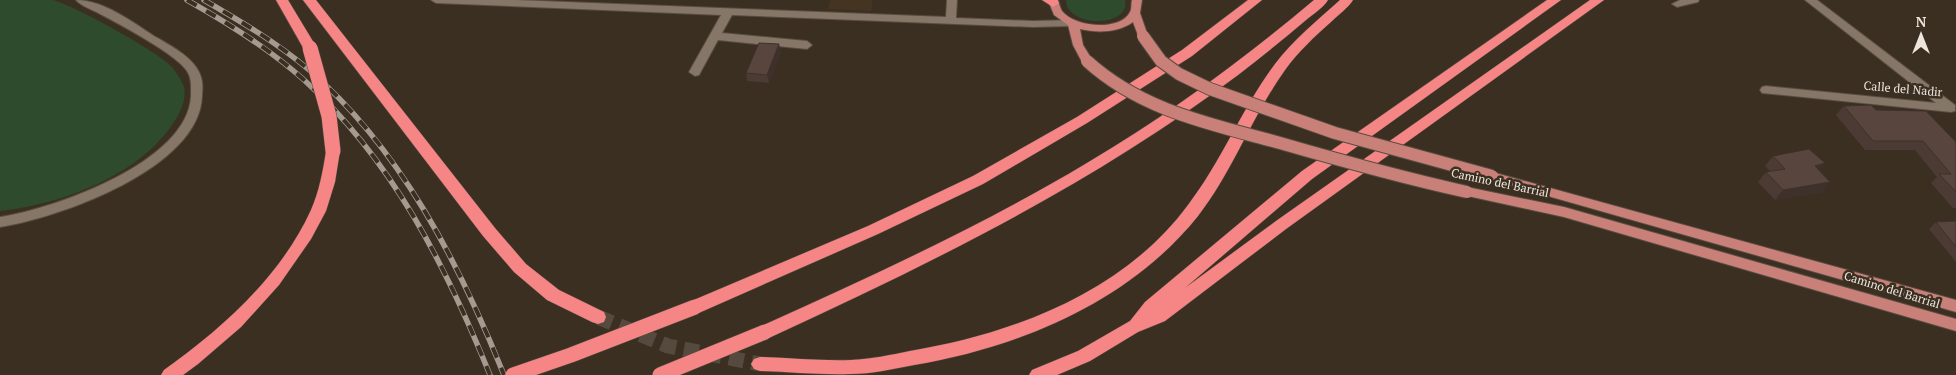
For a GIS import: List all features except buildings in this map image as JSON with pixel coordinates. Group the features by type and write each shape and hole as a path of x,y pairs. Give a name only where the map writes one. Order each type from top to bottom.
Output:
{"highway":[{"path":"170,375 226,330 256,300 292,254 310,226 329,176 333,151 329,116 310,48 282,0"},
{"path":"310,0 489,232 520,268 553,294 598,317"},
{"path":"513,375 572,355 695,307 873,230 978,180 1082,120 1187,53 1256,0"},
{"path":"660,375 765,332 912,264 1012,213 1119,150 1203,94 1250,59 1322,0"},
{"path":"760,364 852,367 918,358 987,342 1042,321 1109,286 1158,248 1192,211 1275,74 1308,37 1347,0"},
{"path":"1132,328 1151,307 1308,175 1381,120 1555,0"},
{"path":"1038,375 1084,356 1132,328 1159,316 1281,225 1598,0"}],"main road":[{"path":"1052,3 1058,14 1072,24 1093,28 1108,28 1128,21 1135,14 1137,0"},
{"name":"Camino del Barrial","path":"1135,14 1143,36 1160,60 1170,68 1227,95 1304,124 1956,306"},
{"name":"Camino del Barrial","path":"1072,24 1078,45 1087,61 1118,88 1154,106 1398,177 1564,212 1956,325"}],"street":[{"path":"0,222 35,216 87,198 113,186 154,160 185,129 198,102 197,82 190,67 173,53 81,0"},
{"path":"436,0 951,21 1072,24"},
{"path":"1677,4 1694,0"},
{"name":"Calle del Nadir","path":"1810,0 1953,110"},
{"path":"951,21 952,2"},
{"path":"1033,24 1047,18 1052,3"},
{"path":"694,72 728,12"},
{"path":"715,36 807,45"},
{"name":"Calle del Nadir","path":"1766,90 1953,110"}],"shaded area":[{"path":"830,0 873,0 871,11 828,9"}],"green space":[{"path":"0,0 53,0 96,19 151,51 172,67 184,87 184,101 176,118 159,141 141,158 97,184 48,202 0,211"},
{"path":"1066,0 1125,0 1124,9 1118,16 1109,20 1098,21 1086,20 1076,16 1069,9"}],"tunnel":[{"path":"598,317 668,346 760,364"}],"railway":[{"path":"187,0 247,36 290,68 335,110 364,144 390,179 435,255 455,294 490,375"},
{"path":"204,0 258,32 296,59 341,101 372,135 399,171 447,250 504,375"}]}
